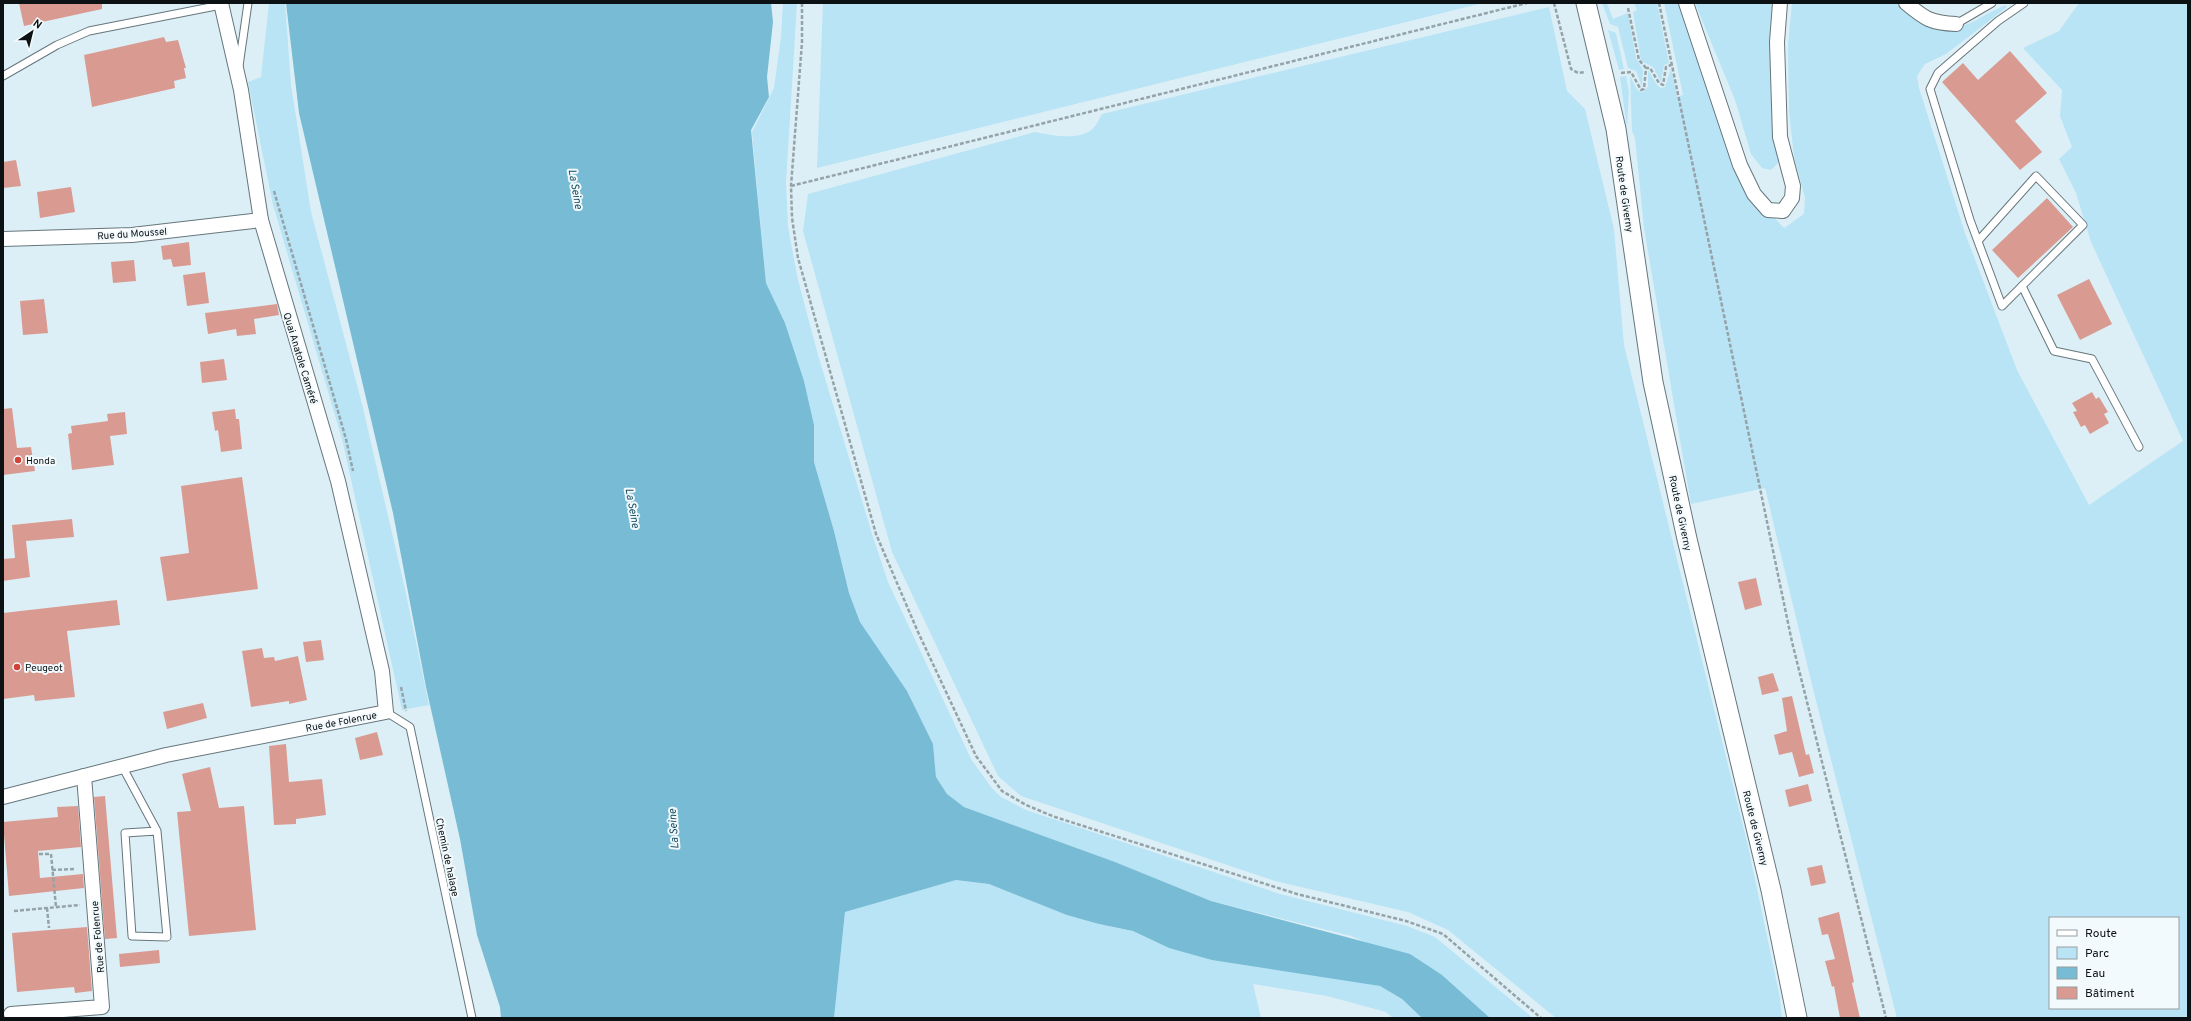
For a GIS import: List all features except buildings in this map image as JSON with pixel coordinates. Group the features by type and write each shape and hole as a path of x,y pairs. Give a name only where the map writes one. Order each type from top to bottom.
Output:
{"main road":[{"name":"Route de Giverny","path":"1586,3 1616,129 1653,382 1687,539 1771,890 1797,1018"}],"street":[{"path":"1686,3 1740,165 1754,194 1768,210 1783,211 1792,198 1792,186 1780,137 1777,42 1780,3"},
{"path":"1906,3 1921,16 1938,24 1956,24"},
{"name":"Quai Anatole Caméré","path":"221,4 237,76 261,220 338,482 382,671 386,712"},
{"name":"Rue du Moussel","path":"3,239 132,235 261,220"},
{"name":"Rue de Folenrue","path":"3,796 166,755 386,712"},
{"name":"Rue de Folenrue","path":"11,1014 102,1007 84,776"}],"lane":[{"path":"237,76 248,3"},
{"path":"1956,24 1992,3"},
{"path":"1978,241 2036,176 2083,225 2002,306 1978,241 1930,89 1938,73 1998,21 2024,3"},
{"path":"3,76 57,44 89,31 221,4"},
{"path":"2022,286 2054,351 2092,359 2139,447"},
{"name":"Chemin de halage","path":"386,712 410,727 472,1018"},
{"path":"122,766 157,831 167,937 132,936 125,833 157,831"}],"path":[{"path":"802,3 802,42 791,186 792,218 798,258 876,534 976,756 1002,791 1026,805 1055,817 1297,894 1406,921 1443,934 1541,1018"},
{"path":"791,186 1527,3"},
{"path":"1554,3 1571,69 1578,73 1601,69 1605,76 1631,72 1641,90 1644,89 1646,68"},
{"path":"1659,3 1792,642 1886,1018"},
{"path":"1628,8 1638,60 1646,68 1650,68 1659,83 1663,85 1666,67 1671,65"},
{"path":"38,854 50,854 56,907"},
{"path":"52,870 91,868"},
{"path":"14,910 94,904"},
{"path":"47,908 49,928"}],"green space":[{"path":"269,3 285,3 291,85 311,212 362,404 405,589 429,705 402,710 342,439 273,205 248,82 261,77"},
{"path":"783,3 797,3 786,183 788,227 798,280 818,355 888,582 971,759 991,787 1001,797 1026,810 1280,894 1407,926 1435,937 1533,1018 1490,1018 1442,975 1351,936 1211,901 1115,862 964,807 947,794 936,777 933,744 907,691 860,622 849,593 834,531 814,462 814,425 804,381 785,323 766,283 752,132 774,88 781,37"},
{"path":"823,3 1483,3 817,168"},
{"path":"1602,3 1607,3 1613,19 1628,13 1636,58 1643,70 1642,87 1636,71 1628,68 1618,27 1610,24"},
{"path":"1634,3 1657,3 1669,63 1664,65 1661,82 1653,67 1641,60 1633,12 1637,10"},
{"path":"1664,3 1682,3 1745,187 1784,228 1804,214 1805,198 1794,157 1789,111 1788,45 1792,3 1896,3 1906,12 1925,22 1937,27 1948,28 1967,24 2006,5 2006,8 1946,54 1925,64 1917,76 1919,88 1965,233 2017,370 2089,505 2183,441 2091,242 2076,193 2059,159 2072,147 2060,116 2062,90 2023,48 2059,31 2079,3 2188,3 2188,1018 1897,1018 1813,689 1765,488 1691,504 1644,228 1635,138 1632,131 1630,76 1638,91 1644,92 1648,86 1648,70 1657,85 1661,88 1665,87 1671,68 1677,97 1683,95"},
{"path":"1695,3 1777,3 1781,160 1771,170 1762,168 1751,154 1735,100"},
{"path":"1549,7 1567,91 1585,109 1614,229 1624,345 1748,846 1780,998 1782,1018 1556,1018 1448,930 1408,912 1275,881 1021,796 998,776 892,552 803,231 808,194 1035,132 1064,136 1079,135 1093,129 1102,114"},
{"path":"1608,30 1616,33 1624,69 1619,70"},
{"path":"1626,76 1629,92 1627,128 1620,77"},
{"path":"956,880 989,884 1099,924 1133,931 1169,948 1380,986 1402,999 1422,1018 1393,1018 1386,1012 1327,996 1253,984 1261,1018 834,1018 845,912"}],"water":[{"name":"La Seine","path":"286,3 771,3 773,22 767,77 769,97 751,130 766,283 785,323 804,381 814,425 814,462 834,531 849,593 860,622 907,691 933,744 936,777 947,794 964,807 1115,862 1211,901 1410,954 1442,975 1490,1018 1422,1018 1402,999 1380,986 1212,960 1169,948 1133,931 1099,924 1067,915 989,884 956,880 845,912 834,1018 501,1018 500,1007 477,935 460,839 426,687 393,513 299,113"}],"place":[{"name":"Honda","path":"18,460"},
{"name":"Peugeot","path":"17,667"}]}
